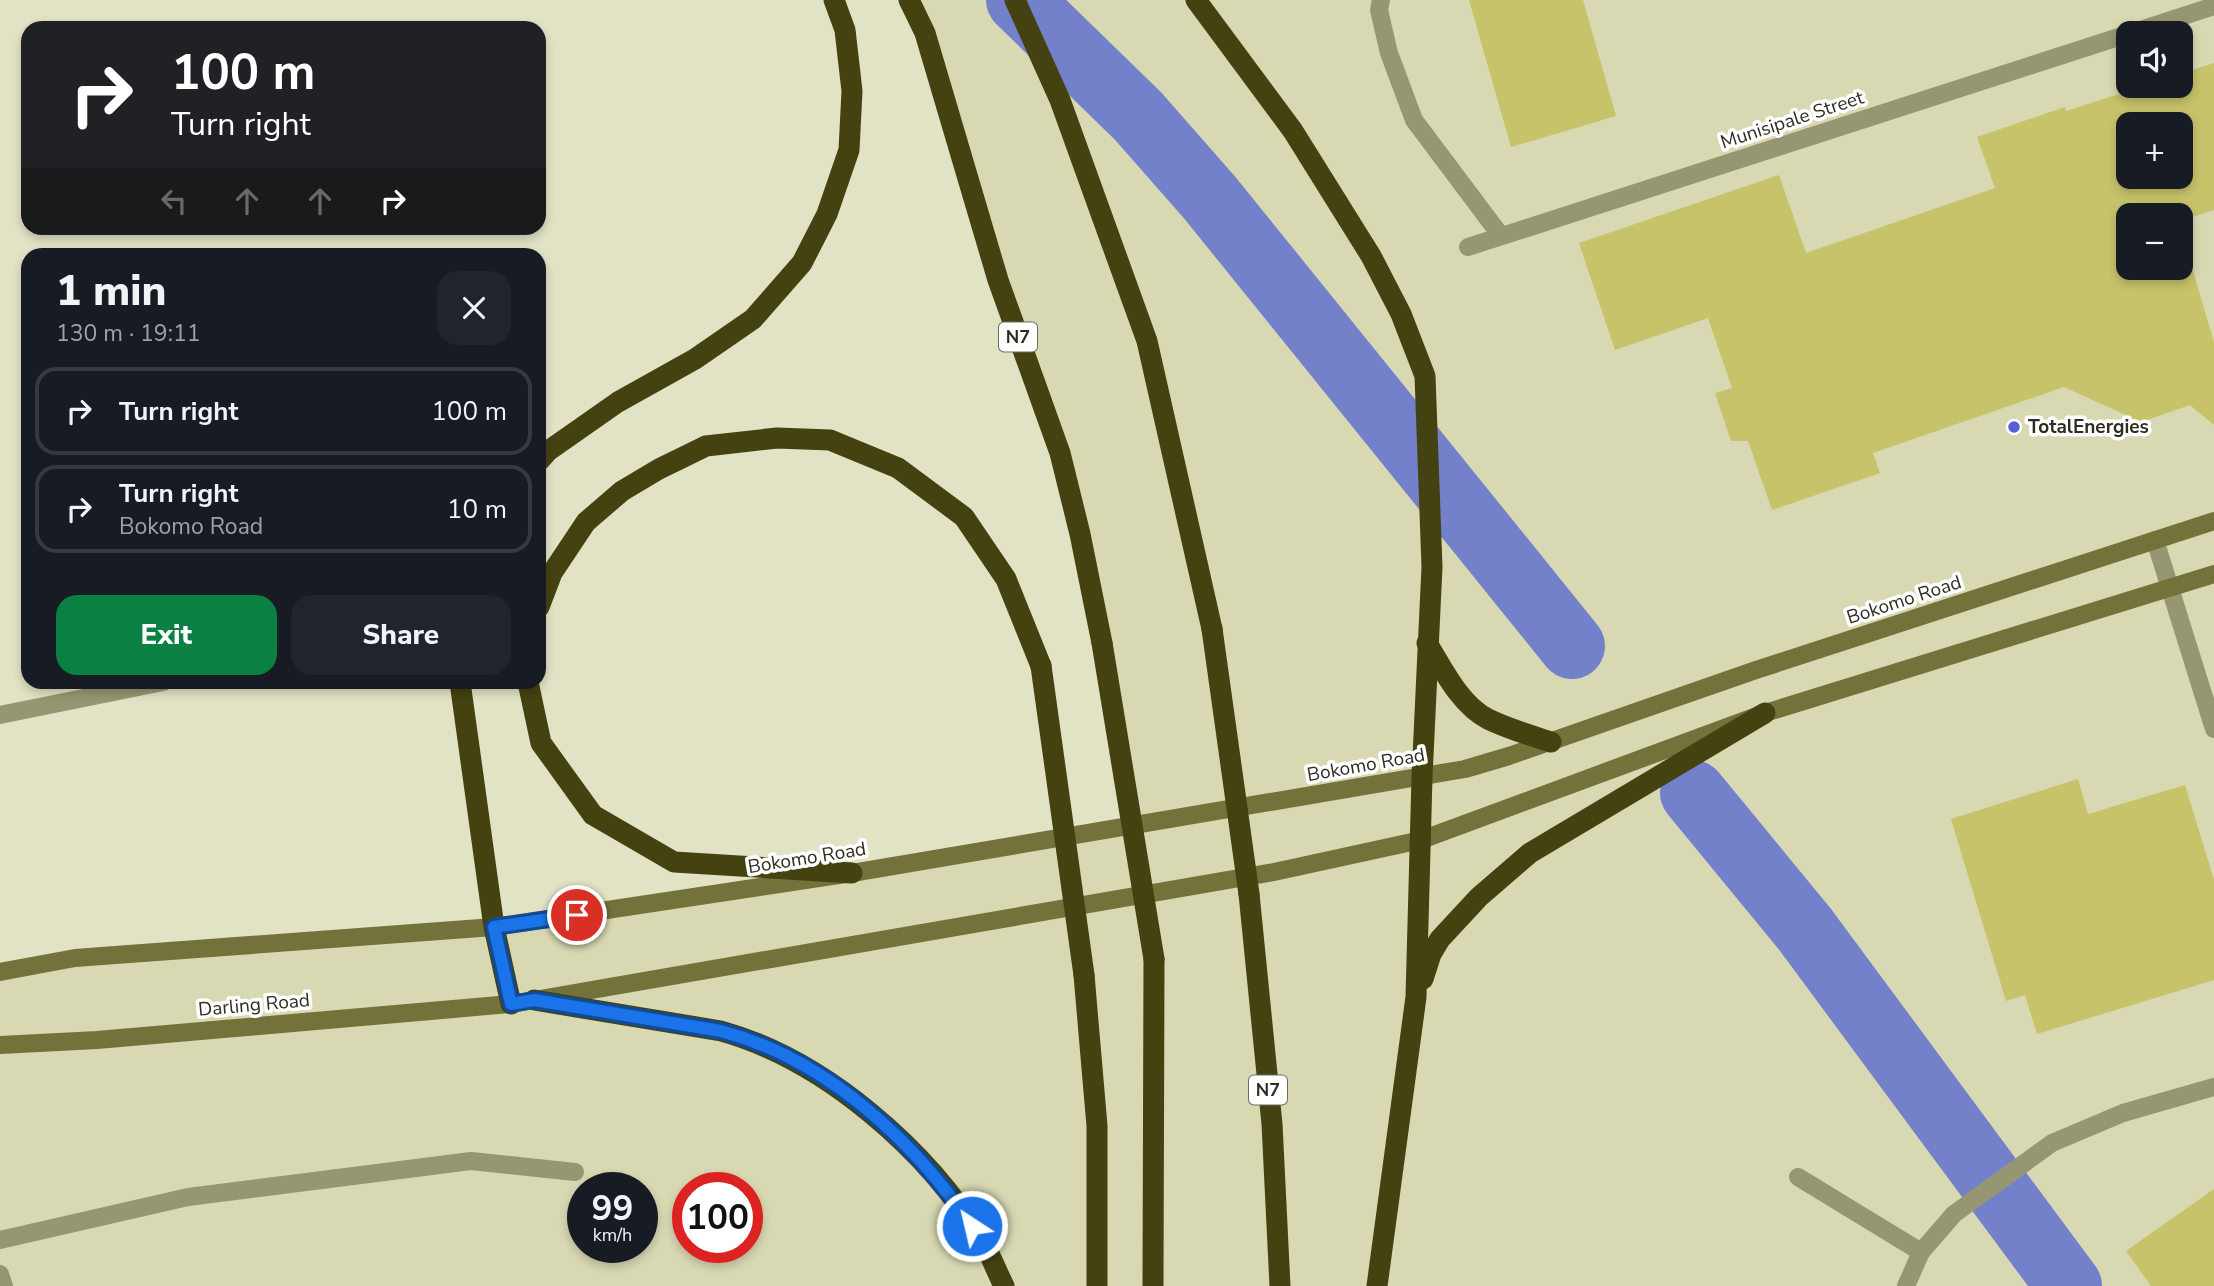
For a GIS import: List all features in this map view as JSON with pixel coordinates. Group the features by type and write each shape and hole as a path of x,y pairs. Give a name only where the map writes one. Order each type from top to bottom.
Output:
{"highway":[{"path":"546,454 618,401 695,359 753,319 802,263 827,214 849,150 852,91 845,30 834,0"},
{"name":"N7","path":"909,0 925,33 998,280 1060,453 1102,643 1154,959 1153,1286"},
{"name":"N7","path":"1015,0 1060,100 1147,341 1212,629 1249,894 1272,1124 1280,1286"},
{"path":"1196,0 1293,131 1371,256 1401,314 1426,376 1432,567 1422,777 1416,997 1377,1286"},
{"path":"546,589 552,573 586,522 622,491 706,446 777,438 830,440 898,468 964,517 1006,579 1041,666 1084,975 1097,1126 1097,1286"},
{"path":"1427,643 1452,684 1476,711 1487,719 1551,742"},
{"path":"461,689 494,927 511,1004"},
{"path":"529,689 541,743 593,815 674,862 852,873"},
{"path":"1416,997 1431,954 1440,939 1479,897 1530,853 1765,713"},
{"path":"534,1000 721,1031 751,1040 816,1072 885,1124 949,1193 984,1243 1004,1286"}],"main road":[{"name":"Bokomo Road","path":"494,927 852,873 1475,766 1756,670 2214,521"},
{"path":"511,1004 1226,882 1421,840 1765,713 2214,574"},
{"path":"0,972 75,958 494,927"},
{"name":"Darling Road","path":"0,1045 97,1040 511,1004"}],"street":[{"path":"1381,0 1379,10 1388,53 1414,120 1501,236"},
{"name":"Munisipale Street","path":"2168,21 2214,6"},
{"name":"Munisipale Street","path":"1468,247 2116,38"},
{"path":"2155,540 2214,729"},
{"path":"0,715 128,689"},
{"path":"1906,1286 1921,1252 1954,1214 2052,1143 2123,1113 2214,1087"},
{"path":"0,1240 188,1197 471,1161 575,1172"},
{"path":"1798,1177 1921,1252"},
{"path":"0,1274 4,1286"}],"shaded area":[{"path":"909,0 2214,0 2214,1286 0,1286 0,972 494,927 1123,826 1080,534"}],"building":[{"path":"1469,0 1583,0 1616,116 1511,147"},
{"path":"2214,63 2214,210 2193,217 2193,203 2116,203 2116,280 2193,280 2193,271 2214,342 2214,425 2190,405 2141,422 2064,387 1873,453 1880,473 1772,510 1748,441 1731,441 1715,393 1732,388 1708,318 1615,350 1579,243 1779,175 1806,253 1995,188 1977,137 2065,107 2066,111 2116,95 2116,98 2193,98 2193,70"},
{"path":"2078,779 2088,814 2185,785 2214,880 2214,980 2037,1034 2025,995 2006,1001 1951,819"},
{"path":"2214,1189 2214,1286 2151,1286 2126,1251"}],"waterway":[{"path":"1019,0 1138,116 1210,198 1572,646"},
{"path":"1693,793 1804,928 2069,1286"}],"place":[{"name":"TotalEnergies","path":"2014,427"}],"route":[{"path":"577,915 494,927 511,1004 534,1000 721,1031 751,1040 816,1072 885,1124 949,1193 972,1226"}]}
